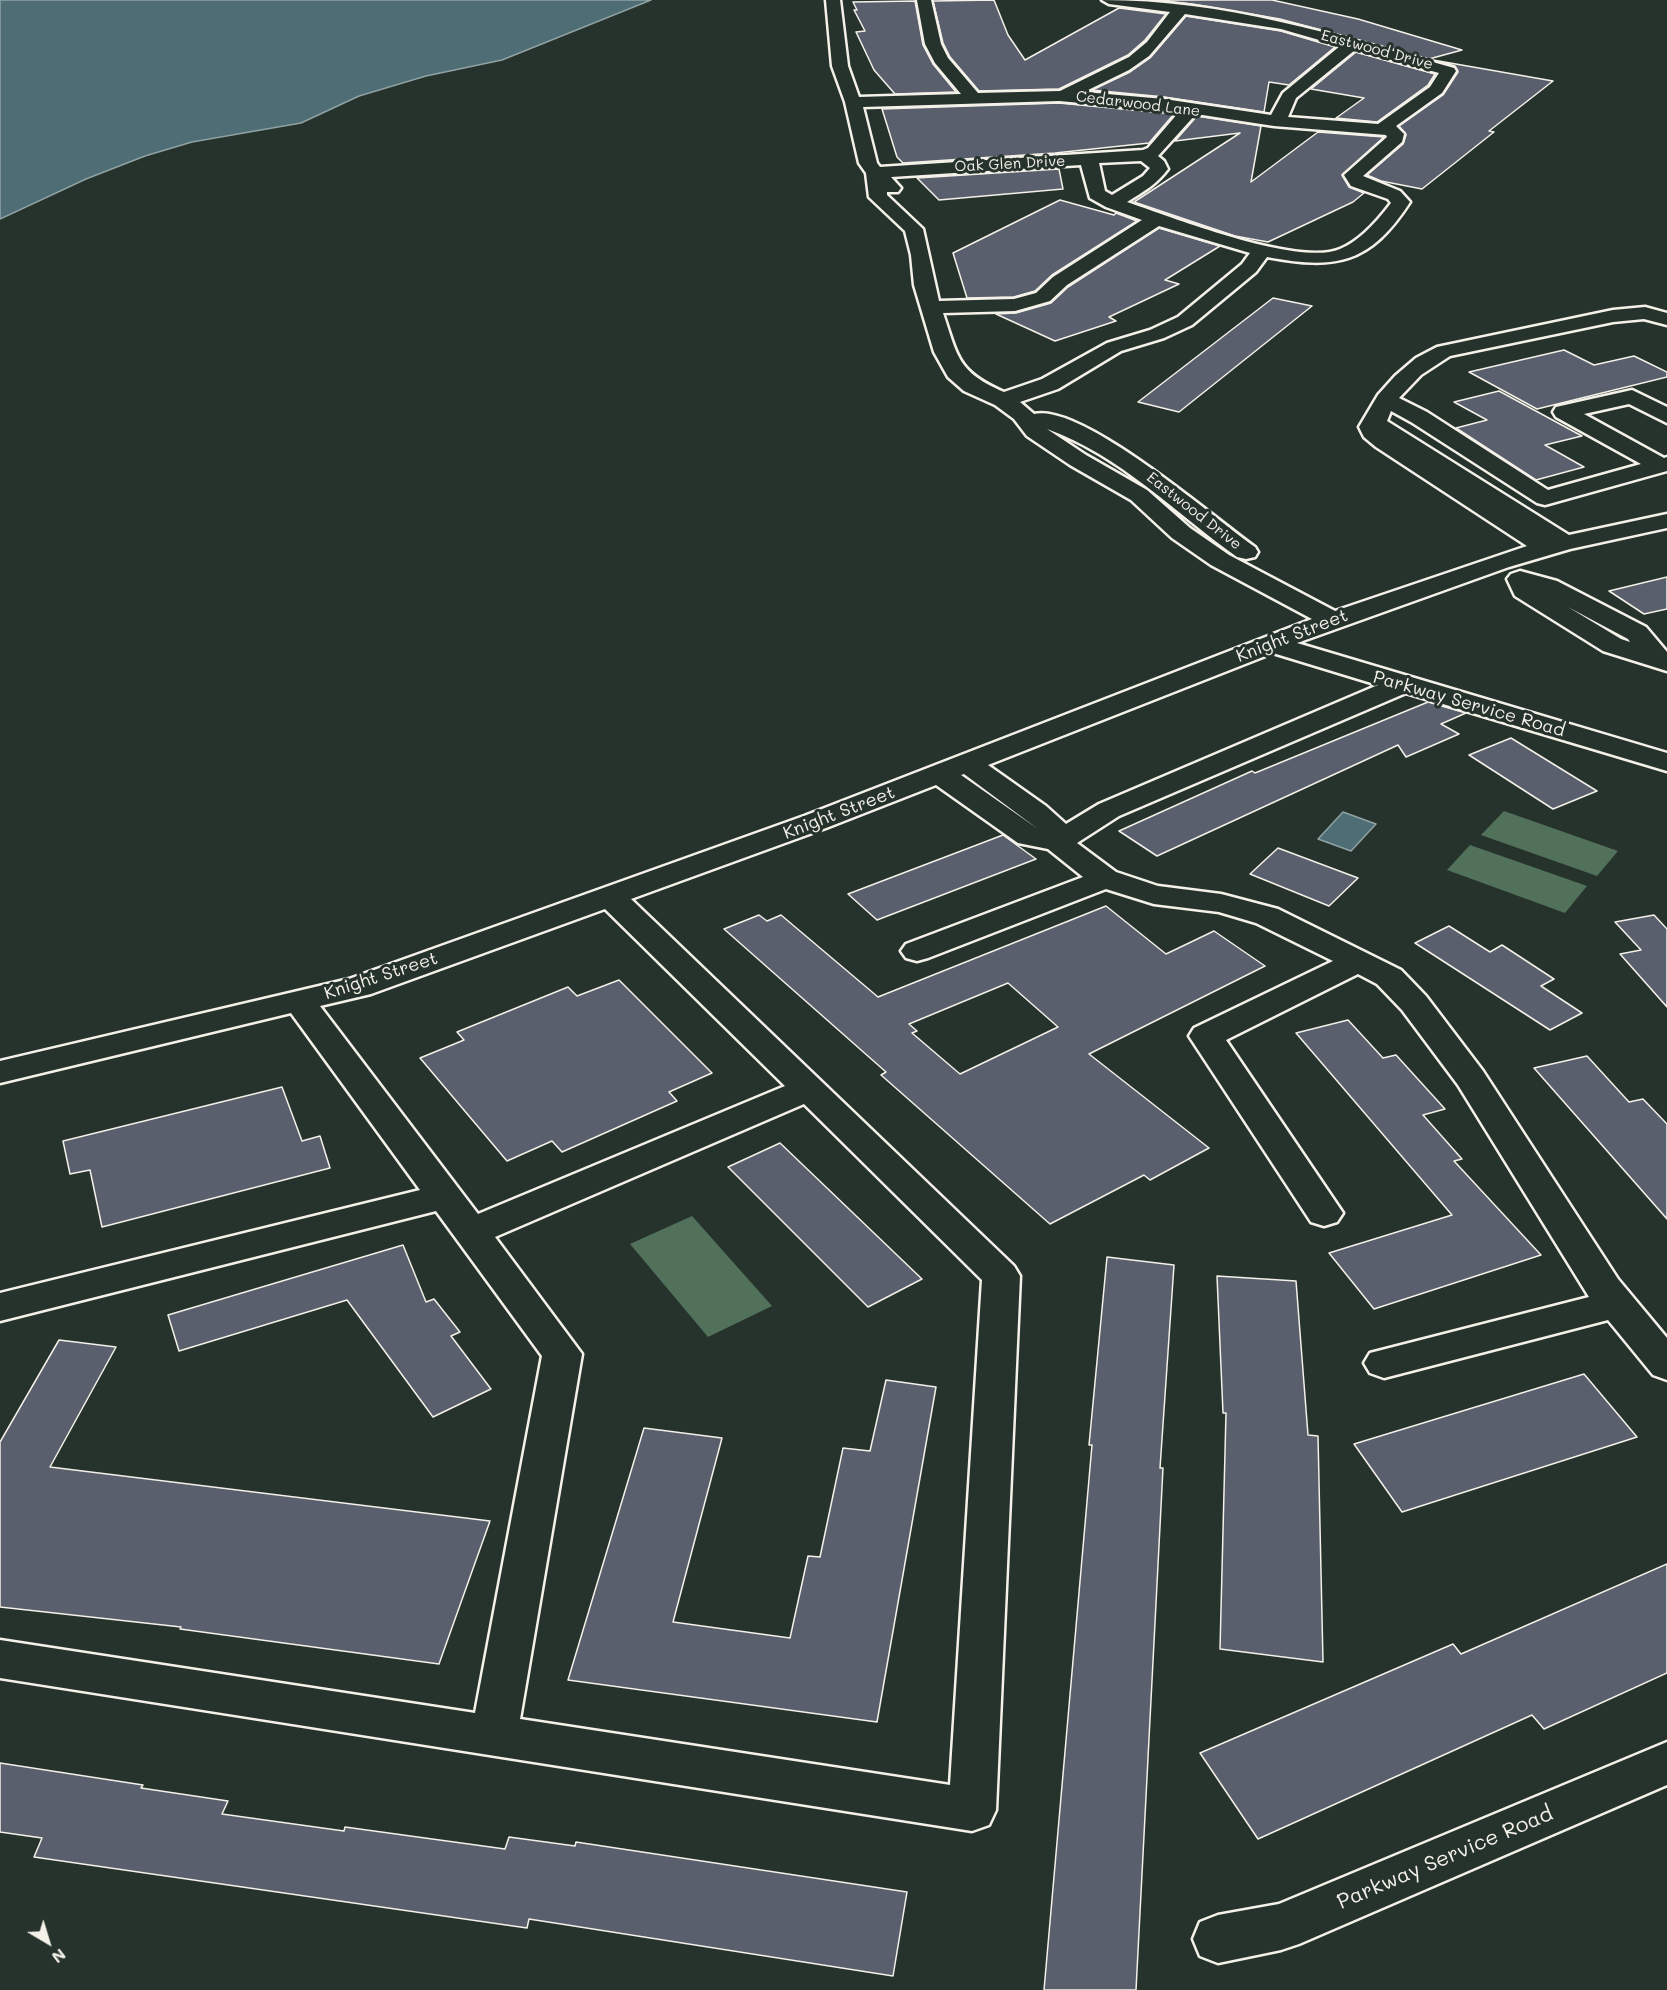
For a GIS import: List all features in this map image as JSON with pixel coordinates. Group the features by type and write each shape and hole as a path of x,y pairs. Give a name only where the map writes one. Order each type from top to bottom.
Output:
{"street":[{"name":"Eastwood Drive","path":"833,0 840,66 853,102 868,163 875,173 878,197 914,229 921,255 924,285 945,352 956,372 972,386 1012,407 1064,426 1153,478 1254,557 1315,588 1366,608"},
{"path":"924,0 933,44 941,60 975,99"},
{"name":"Eastwood Drive","path":"1109,0 1182,8 1283,25 1448,71 1436,90 1385,126 1387,130"},
{"path":"1062,96 1111,73 1151,46 1162,29 1182,8"},
{"path":"1274,121 1283,112 1289,96 1351,45"},
{"name":"Cedarwood Lane","path":"853,102 1062,96 1119,99 1274,121 1387,130"},
{"path":"1145,155 1154,152 1161,141 1191,110"},
{"path":"1089,160 1096,194 1113,203 1263,250 1310,259 1345,255 1391,215 1399,205 1400,199 1362,185 1354,179 1353,174 1396,138 1395,134 1387,130"},
{"path":"1113,203 1149,180 1159,169 1150,157 1145,155"},
{"name":"Oak Glen Drive","path":"875,173 1145,155"},
{"path":"931,307 1015,305 1043,297 1060,281 1158,218"},
{"path":"1012,407 1114,347 1156,334 1185,321 1250,268 1263,250"},
{"path":"1556,546 1375,423 1378,412 1386,400 1423,363 1431,356 1444,351 1613,316 1646,313 1667,319"},
{"path":"1664,465 1564,412 1632,397 1667,416"},
{"path":"1386,400 1419,417 1545,498"},
{"name":"Eastwood Drive","path":"1012,407 1035,431 1090,468 1127,486 1182,533 1220,560 1333,620"},
{"path":"1499,509 1664,465"},
{"name":"Knight Street","path":"0,1071 359,987 815,822 1366,608 1492,564 1556,546 1667,521"},
{"path":"1492,564 1520,579 1548,586 1637,633 1663,661"},
{"name":"Parkway Service Road","path":"1270,644 1667,762"},
{"path":"1057,842 1109,810 1403,684"},
{"path":"967,763 1045,820 1054,828 1057,842"},
{"path":"940,774 1029,837 1057,842 1105,879 1154,895 1221,903 1267,916 1389,977 1414,1002 1457,1059 1604,1289 1667,1365"},
{"path":"917,951 1105,879"},
{"path":"0,1659 972,1810 1001,1276 610,896"},
{"path":"1324,1214 1206,1036 1359,961"},
{"path":"299,1001 562,1354 494,1736"},
{"path":"471,1232 809,1089"},
{"path":"0,1307 445,1196"},
{"path":"1384,1363 1617,1304"},
{"name":"Parkway Service Road","path":"1218,1939 1281,1927 1667,1763"}],"green space":[{"path":"1504,811 1618,851 1597,876 1481,835"},
{"path":"1470,845 1587,886 1565,913 1447,870"},
{"path":"692,1216 772,1306 708,1337 630,1244"}],"water":[{"path":"0,0 651,0 502,60 426,76 359,96 301,123 192,142 145,156 86,179 0,219"},
{"path":"1343,812 1376,824 1351,851 1318,839"}],"building":[{"path":"994,0 1008,35 1025,60 1119,8 1166,14 1145,40 1128,55 1059,89 979,91 950,57 943,43 933,1"},
{"path":"1155,0 1272,0 1358,19 1462,50 1429,59 1280,19"},
{"path":"915,1 923,45 933,64 956,92 895,94 874,70 856,32 865,31 854,10 857,10 853,2"},
{"path":"1186,16 1281,31 1335,47 1289,85 1269,82 1264,112 1164,97 1092,90 1130,72 1150,58"},
{"path":"1356,52 1435,74 1428,85 1377,122 1336,118 1364,98 1311,89"},
{"path":"1433,60 1553,81 1489,131 1494,132 1422,189 1381,181 1367,175 1403,144 1406,135 1399,126 1443,95 1458,72 1455,66"},
{"path":"1059,103 1174,114 1149,143 1055,153 903,163 897,157 882,109"},
{"path":"1197,116 1261,126 1251,182 1318,132 1384,137 1342,175 1349,187 1364,193 1353,202 1268,242 1235,236 1134,202 1240,133 1175,141"},
{"path":"1059,169 1063,189 939,200 917,178"},
{"path":"1060,200 1114,215 1116,213 1137,221 1052,275 1035,291 1014,297 967,298 953,253"},
{"path":"1159,228 1220,246 1165,280 1179,284 1109,317 1116,321 1055,341 996,314 1016,313 1051,303 1068,287"},
{"path":"1273,298 1312,306 1179,412 1138,402"},
{"path":"1564,350 1594,365 1634,356 1667,372 1667,377 1537,409 1469,372"},
{"path":"1499,391 1582,436 1545,445 1584,467 1536,480 1456,428 1487,420 1454,402"},
{"path":"1667,577 1667,609 1644,614 1609,591"},
{"path":"1428,702 1466,713 1441,724 1459,734 1406,757 1398,745 1157,856 1119,831 1252,771 1255,773"},
{"path":"1511,738 1597,791 1553,809 1469,755"},
{"path":"1003,835 1036,859 877,920 848,894"},
{"path":"1278,848 1358,878 1329,906 1250,874"},
{"path":"1106,906 1166,954 1214,931 1265,966 1089,1054 1209,1148 1150,1180 1144,1175 1050,1224 881,1075 886,1072 724,929 759,915 767,921 781,915 878,997","holes":["1008,983 1058,1027 960,1074 912,1033 917,1031 909,1024"]},
{"path":"1654,915 1667,929 1667,1007 1620,954 1641,950 1615,922"},
{"path":"1449,926 1490,952 1502,945 1554,979 1541,986 1582,1013 1550,1030 1415,943"},
{"path":"619,980 712,1073 669,1092 677,1101 562,1152 552,1141 507,1161 420,1058 464,1040 457,1032 568,987 577,996"},
{"path":"1348,1020 1383,1058 1396,1055 1445,1109 1423,1115 1462,1159 1454,1161 1541,1255 1374,1309 1329,1253 1452,1215 1296,1033"},
{"path":"1587,1056 1629,1102 1643,1099 1667,1124 1667,1219 1534,1068"},
{"path":"282,1087 302,1141 320,1136 330,1168 102,1227 90,1170 70,1174 63,1141"},
{"path":"780,1143 922,1279 868,1307 728,1167"},
{"path":"403,1245 426,1302 434,1299 460,1332 451,1336 491,1389 433,1417 347,1300 179,1351 168,1315"},
{"path":"1107,1257 1174,1265 1160,1468 1163,1468 1136,1990 1044,1990 1092,1445 1089,1445"},
{"path":"1217,1276 1296,1281 1308,1435 1318,1436 1323,1662 1220,1649 1226,1413 1223,1413"},
{"path":"59,1340 116,1347 50,1467 490,1521 439,1664 180,1629 181,1627 0,1607 0,1442"},
{"path":"1584,1374 1637,1437 1402,1512 1354,1444"},
{"path":"886,1380 936,1387 877,1722 568,1680 644,1428 722,1438 673,1622 790,1638 808,1556 820,1557 843,1448 870,1451"},
{"path":"1667,1564 1667,1673 1544,1729 1532,1715 1258,1839 1200,1753 1453,1644 1461,1654"},
{"path":"0,1763 143,1785 141,1788 228,1801 222,1814 344,1831 345,1827 505,1849 509,1837 575,1846 576,1842 907,1892 893,1976 529,1919 527,1928 34,1857 42,1838 0,1832"}]}
